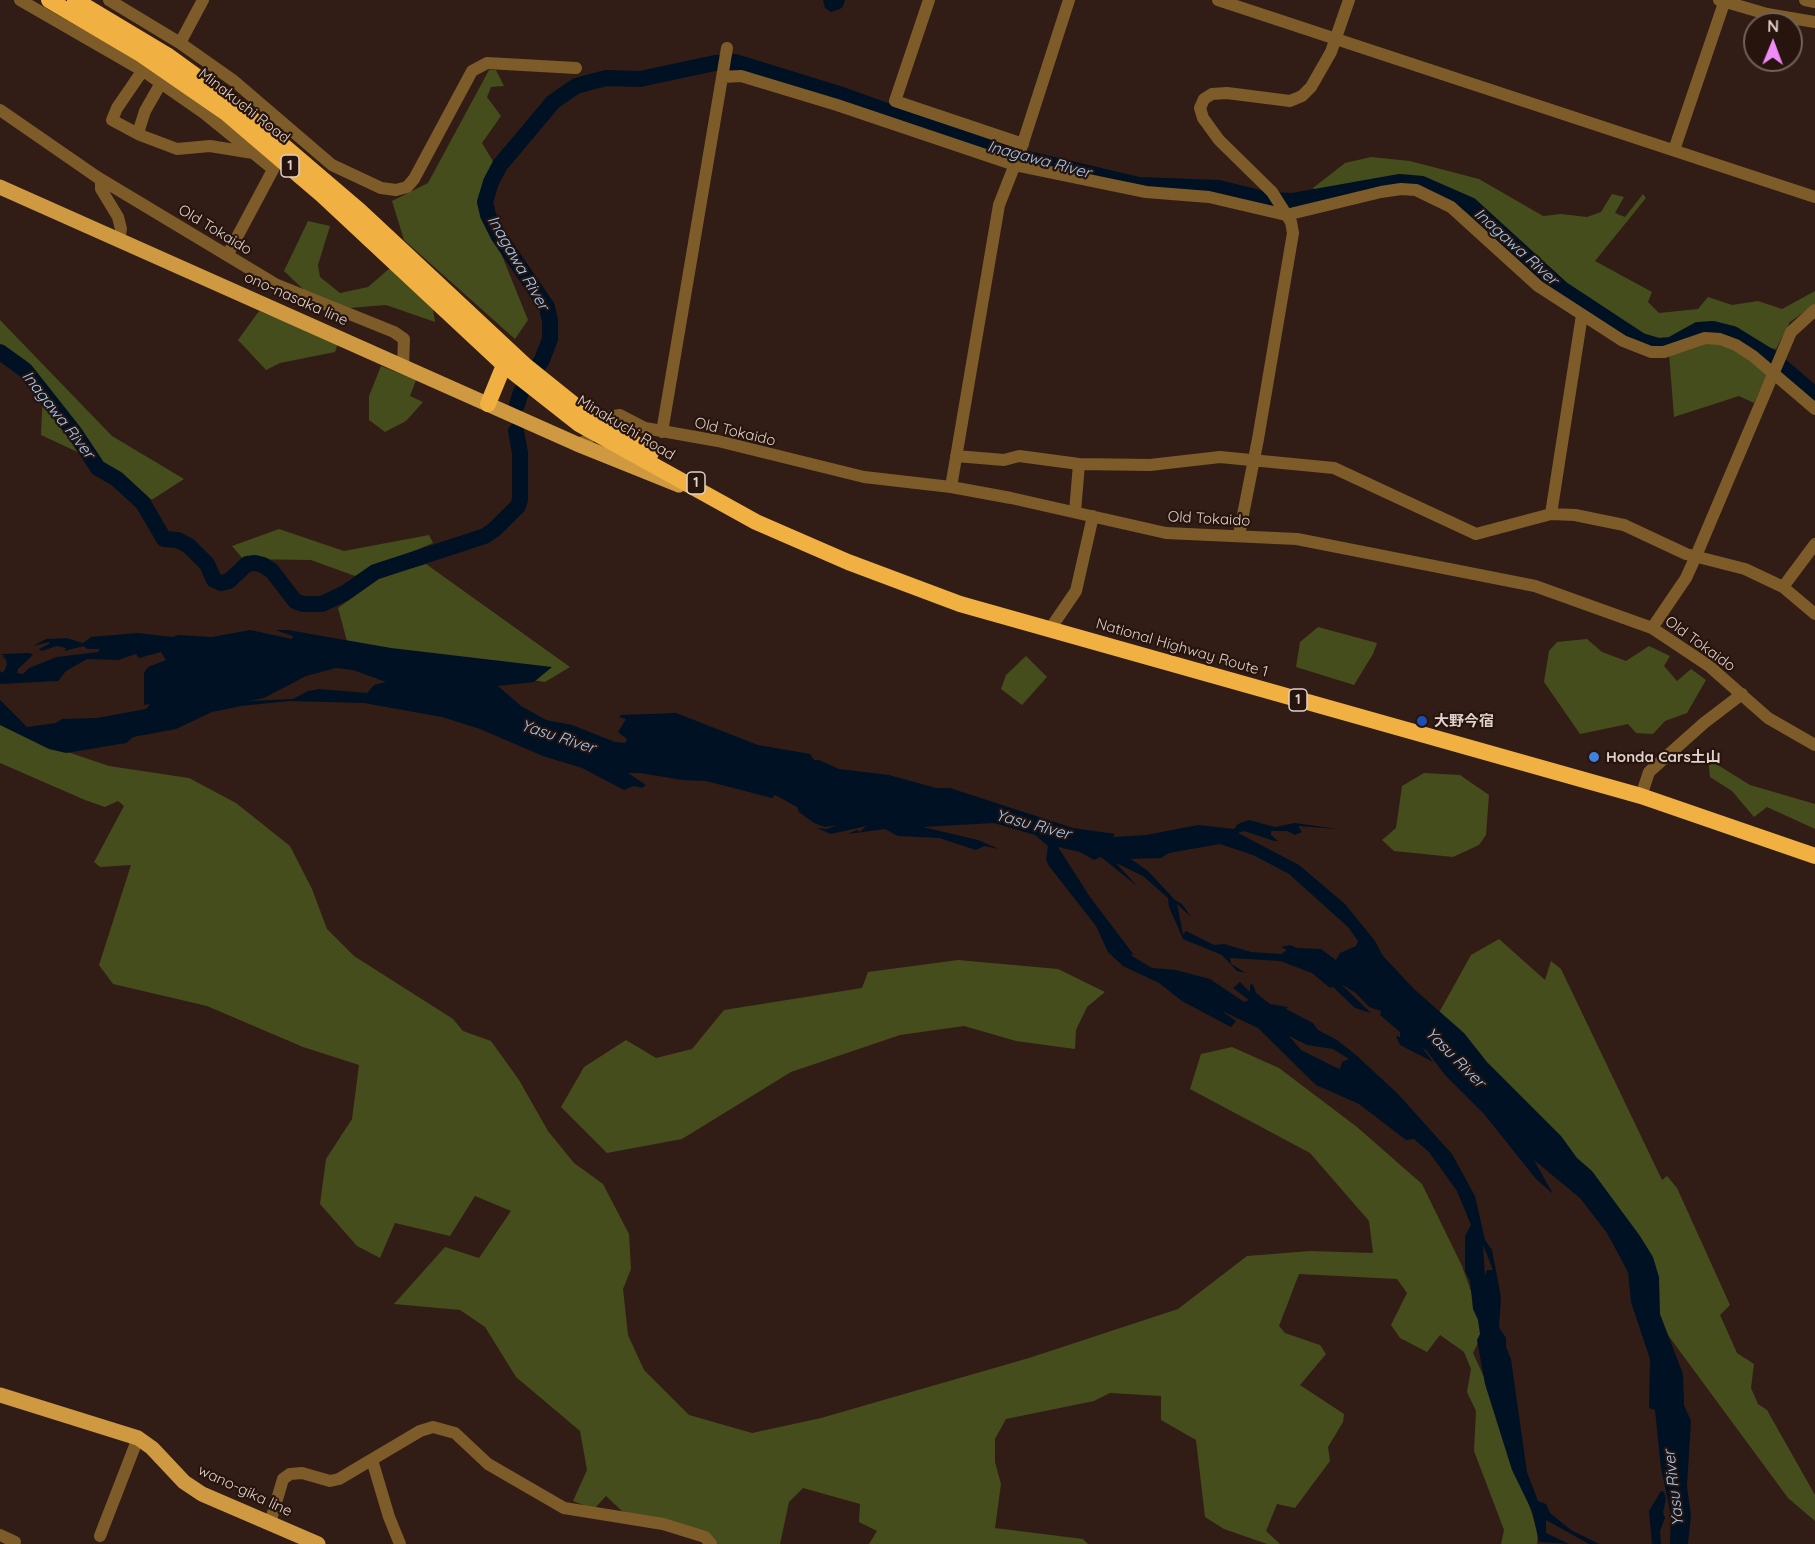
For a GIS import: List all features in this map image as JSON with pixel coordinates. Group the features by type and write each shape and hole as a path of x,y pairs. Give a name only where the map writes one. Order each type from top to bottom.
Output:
{"highway":[{"name":"Minakuchi Road","path":"49,0 139,53 226,113 322,195 504,365 523,371"},
{"name":"Minakuchi Road","path":"75,0 167,55 261,124 360,211 539,385 604,425 628,449 704,495 785,534"},
{"path":"488,404 504,365"},
{"name":"Minakuchi Road","path":"604,425 628,449 785,534"},
{"name":"National Highway Route 1","path":"785,534 913,588 1641,796 1815,856"}],"main road":[{"name":"ono-nasaka line","path":"0,187 577,444 704,495"},
{"path":"577,444 628,449"},
{"name":"wano-gika line","path":"0,1395 138,1438 152,1448 183,1482 202,1494 318,1544"}],"street":[{"path":"20,0 143,70 274,166 228,254"},
{"path":"109,0 234,81 292,136 332,165 381,188 396,190 407,187 414,179 472,71 487,63 576,68"},
{"path":"180,44 203,0"},
{"path":"929,0 895,101 1019,155"},
{"path":"951,487 999,205 1019,155 1070,0"},
{"path":"1218,0 1815,197"},
{"path":"1239,535 1293,233 1272,192 1219,140 1203,118 1200,108 1204,99 1212,94 1227,93 1290,101 1302,96 1311,87 1338,38 1349,0"},
{"path":"1805,0 1815,2"},
{"path":"1674,150 1721,1 1767,14 1815,22"},
{"path":"662,432 726,51"},
{"path":"143,70 117,108 112,120 138,134 177,148 210,146 254,153"},
{"path":"723,74 741,76 1146,192 1209,197 1283,211 1380,192 1401,189 1416,190 1451,207 1538,286 1623,341 1651,352 1676,350 1705,338 1720,339 1736,345 1774,370 1815,409"},
{"path":"138,134 145,111 161,83"},
{"name":"Old Tokaido","path":"0,110 101,180 275,284 394,332 404,339 403,366"},
{"path":"101,180 101,189 118,217 121,229 119,240"},
{"path":"1652,628 1672,599 1696,556 1791,332 1815,310"},
{"path":"1551,514 1582,315"},
{"name":"Old Tokaido","path":"604,425 620,415 645,428 718,441 864,477 951,487 1166,533 1239,535 1330,544 1400,561 1467,571 1535,586 1652,628 1681,645 1768,718 1815,745"},
{"path":"577,444 586,441 604,425"},
{"path":"956,456 1004,460 1019,456 1079,464 1150,465 1220,458 1334,468 1476,534 1551,514 1575,515 1624,525 1686,554 1745,569 1783,587 1815,614"},
{"path":"1075,512 1079,464"},
{"path":"1050,629 1076,591 1093,516"},
{"path":"1783,587 1815,544"},
{"path":"1641,796 1649,772 1704,723 1742,694"},
{"path":"270,1523 284,1479 291,1474 302,1473 330,1481 339,1479 420,1431 433,1427 454,1433 488,1464 564,1508 663,1524 705,1538 711,1544"},
{"path":"100,1536 138,1438"},
{"path":"372,1460 389,1518 400,1544"},
{"path":"0,1535 15,1542"}],"green space":[{"path":"489,70 496,70 504,86 491,87 487,97 501,116 482,143 497,168 482,206 528,320 515,339 404,240 392,201 428,183"},
{"path":"1371,157 1410,161 1479,179 1543,216 1561,214 1587,217 1601,212 1612,194 1624,197 1615,213 1625,217 1643,194 1646,198 1595,261 1652,292 1648,302 1659,313 1698,309 1708,297 1732,305 1758,301 1782,309 1815,291 1815,304 1790,322 1776,349 1738,342 1769,371 1754,403 1739,396 1674,417 1668,341 1657,343 1639,338 1560,297 1435,193 1376,187 1317,193 1313,188 1345,163"},
{"path":"308,221 330,226 318,265 320,277 340,293 368,287 390,268 433,309 435,322 386,305 349,308 304,290 284,271"},
{"path":"259,311 338,343 335,352 280,363 266,370 238,340"},
{"path":"0,320 112,436 184,479 153,499 127,499 101,463 41,435 43,389 0,349"},
{"path":"381,366 416,380 410,396 423,402 406,421 385,432 369,420 369,396"},
{"path":"279,529 344,551 429,535 433,543 355,576 311,560 243,559 232,546"},
{"path":"426,564 570,667 545,682 435,665 348,645 338,608 381,577"},
{"path":"1318,627 1377,643 1354,685 1296,667 1300,642"},
{"path":"1587,639 1602,652 1626,661 1649,646 1670,656 1664,666 1677,681 1691,669 1706,680 1687,713 1665,721 1653,734 1636,733 1628,724 1580,734 1544,682 1549,651 1557,642"},
{"path":"1026,656 1047,677 1022,705 1001,689 1006,675"},
{"path":"0,713 44,744 109,766 189,778 236,803 290,846 312,889 327,929 354,956 453,1019 463,1031 491,1041 519,1080 548,1131 574,1163 603,1184 629,1234 631,1269 623,1289 628,1335 644,1370 689,1415 752,1433 821,1418 1029,1358 1178,1309 1247,1256 1310,1251 1373,1253 1369,1221 1310,1153 1190,1089 1201,1054 1232,1047 1279,1068 1357,1127 1422,1184 1462,1266 1476,1305 1482,1335 1473,1353 1493,1397 1538,1532 1537,1544 1501,1544 1504,1530 1474,1451 1476,1411 1467,1392 1471,1369 1464,1352 1440,1335 1427,1352 1400,1338 1391,1325 1407,1293 1397,1279 1299,1274 1279,1326 1285,1333 1320,1345 1326,1354 1300,1385 1344,1414 1343,1422 1328,1447 1330,1461 1295,1508 1277,1504 1266,1531 1280,1544 1267,1544 1224,1529 1205,1517 1196,1440 1161,1420 1161,1396 1110,1393 1094,1401 1006,1419 995,1439 995,1462 1001,1484 995,1528 1083,1539 1088,1544 869,1544 877,1531 859,1522 860,1504 803,1488 789,1502 780,1544 716,1544 622,1511 606,1496 594,1509 573,1501 587,1470 580,1431 516,1377 485,1327 460,1310 394,1304 445,1247 479,1258 511,1211 475,1196 450,1236 395,1223 380,1258 357,1246 320,1204 326,1159 352,1119 359,1065 303,1047 207,1006 113,984 99,965 131,865 100,867 94,862 124,806 118,801 105,807 0,763"},
{"path":"1708,759 1750,785 1815,804 1815,829 1767,807 1754,817 1732,791 1710,777"},
{"path":"1424,773 1460,775 1489,795 1486,835 1479,845 1453,857 1394,851 1382,840 1396,828 1402,786"},
{"path":"1499,939 1545,980 1551,961 1561,969 1662,1180 1667,1176 1677,1188 1730,1305 1720,1315 1737,1353 1754,1364 1751,1388 1758,1404 1767,1410 1815,1495 1815,1521 1788,1498 1651,1312 1645,1265 1436,1018 1471,955"},
{"path":"958,960 1058,969 1105,992 1087,1007 1076,1030 1075,1049 1016,1041 964,1026 900,1035 791,1072 682,1139 607,1153 561,1107 584,1067 626,1040 656,1058 692,1049 724,1010 862,988 868,972"}],"water":[{"path":"823,0 845,1 842,8 831,12 825,8"},
{"name":"Yasu River","path":"250,630 292,639 293,636 275,630 288,630 391,648 552,667 534,682 498,686 521,706 546,720 572,725 615,742 625,743 627,739 618,732 626,719 619,717 621,715 676,713 758,745 810,754 814,760 839,769 889,775 936,788 950,788 1073,828 1115,834 1113,837 1146,835 1198,825 1234,829 1238,824 1249,820 1275,827 1295,823 1338,829 1298,826 1302,832 1295,835 1287,831 1271,831 1271,835 1278,841 1244,831 1238,833 1299,865 1345,904 1375,941 1383,956 1414,989 1464,1033 1487,1062 1561,1136 1577,1158 1592,1171 1640,1236 1653,1257 1659,1277 1660,1314 1683,1374 1684,1405 1691,1421 1687,1486 1691,1516 1688,1544 1670,1544 1671,1515 1661,1468 1655,1410 1649,1408 1650,1359 1631,1302 1628,1272 1607,1233 1580,1198 1534,1160 1553,1194 1536,1179 1484,1114 1445,1075 1426,1050 1422,1047 1433,1062 1400,1045 1396,1036 1400,1037 1400,1032 1380,1015 1381,1011 1369,1007 1356,993 1341,984 1371,1013 1355,1008 1333,987 1330,988 1312,973 1280,961 1230,958 1231,964 1246,973 1237,971 1222,955 1183,939 1169,907 1168,898 1143,876 1116,863 1137,886 1101,857 1094,860 1080,852 1058,847 1090,897 1134,955 1131,954 1132,956 1152,968 1176,970 1210,979 1244,1002 1249,1000 1233,988 1240,982 1250,992 1250,985 1253,984 1256,993 1270,1004 1288,1007 1286,1009 1313,1023 1318,1030 1337,1040 1356,1055 1398,1094 1452,1154 1475,1196 1485,1240 1492,1250 1501,1297 1499,1327 1506,1338 1506,1347 1511,1359 1527,1472 1538,1501 1546,1504 1550,1513 1571,1530 1599,1544 1589,1544 1546,1520 1546,1533 1569,1544 1539,1542 1532,1511 1512,1470 1485,1384 1477,1340 1480,1334 1478,1320 1473,1309 1470,1281 1465,1271 1465,1236 1471,1225 1457,1191 1429,1152 1414,1139 1406,1140 1359,1104 1316,1085 1258,1028 1222,1011 1236,1021 1231,1027 1182,1001 1159,983 1123,966 1108,952 1096,926 1049,866 1046,860 1048,846 1035,835 994,823 923,827 978,840 999,849 984,846 976,850 939,838 898,836 885,829 848,834 857,830 860,832 866,826 831,834 817,828 827,829 837,825 825,827 814,823 799,812 797,807 775,795 772,798 706,781 682,780 640,773 628,773 646,785 642,788 634,786 624,790 582,768 543,756 480,729 442,717 364,703 289,701 241,706 212,712 176,729 133,737 126,743 66,753 49,749 0,725 0,700 27,727 56,723 62,719 97,718 146,709 150,704 144,705 144,673 148,667 166,660 161,652 139,658 136,654 118,660 87,659 66,671 58,681 0,684 0,671 3,673 7,665 6,659 2,657 5,656 0,654 30,653 33,655 18,669 17,673 23,674 29,668 57,657 98,652 100,649 87,649 84,646 64,651 66,648 57,646 42,651 39,649 49,642 33,646 46,639 66,638 83,643 91,637 137,633 173,637 178,635 212,637","holes":["336,668 353,670 386,682 374,685 367,693 319,689 308,691 293,699 249,701 264,698 306,676","1220,844 1253,855 1289,874 1348,927 1358,941 1356,946 1340,953 1336,960 1321,949 1297,948 1290,945 1281,947 1287,950 1281,954 1251,952 1224,944 1214,945 1186,931 1183,934 1177,904 1191,917 1182,904 1175,900 1148,871 1131,859 1161,858 1169,853","1289,1036 1307,1045 1333,1049 1349,1059 1342,1062 1340,1069 1301,1050","1483,1245 1493,1270 1487,1270 1485,1276"]},
{"path":"1661,1491 1664,1492 1666,1499 1663,1512 1665,1518 1660,1531 1661,1544 1652,1544 1649,1511"}],"waterway":[{"name":"Inagawa River","path":"517,405 521,392 542,360 550,339 550,321 547,307 498,235 488,215 485,202 491,182 500,165 553,102 576,86 606,78 640,79 715,63 735,62 842,95 1007,154 1139,185 1219,188 1267,200 1293,201 1400,182 1422,184 1470,205 1562,289 1641,341 1658,346 1671,345 1698,330 1713,329 1733,334 1772,358 1815,395"},
{"name":"Inagawa River","path":"0,352 25,370 74,432 98,468 117,479 143,503 164,539 178,540 189,546 207,564 214,580 221,583 229,581 247,564 263,565 272,571 295,601 303,604 322,604 345,593 375,572 485,536 495,529 518,506 520,499 520,453 516,431"}],"place":[{"name":"大野今宿","path":"1422,721"},
{"name":"Honda Cars土山","path":"1594,757"}]}
